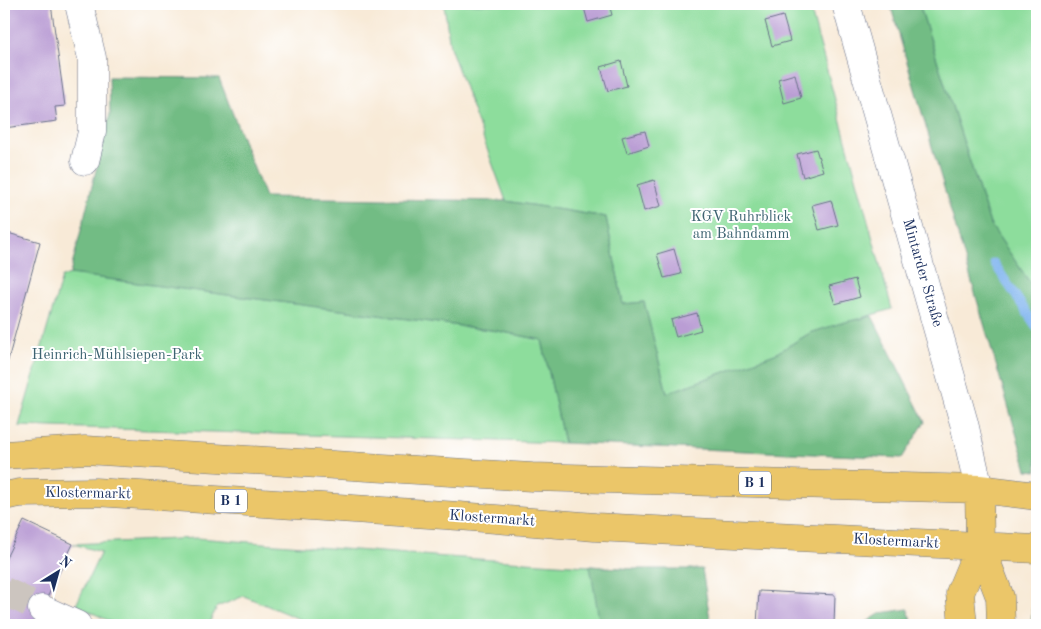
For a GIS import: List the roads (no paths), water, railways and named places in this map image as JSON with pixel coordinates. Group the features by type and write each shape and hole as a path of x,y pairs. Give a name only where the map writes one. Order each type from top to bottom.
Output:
{"main road":[{"name":"B 1","path":"4,455 85,450 532,477 979,489 1037,496"},
{"name":"Mintarder Straße","path":"979,489 980,545 1000,597 1001,625"},
{"name":"Klostermarkt","path":"4,496 20,493 95,492 595,527 980,545"},
{"name":"B 1","path":"980,545 1037,549"},
{"name":"Mintarder Straße","path":"963,625 960,593 980,545"}],"street":[{"path":"79,4 92,58 92,132 85,162"},
{"name":"Mintarder Straße","path":"846,4 964,423 979,489"},
{"path":"42,609 77,625"}],"waterway":[{"path":"994,263 1037,328"}],"tunnel":[{"path":"4,591 42,609"}],"park label":[{"name":"KGV Ruhrblick am Bahndamm","path":"741,226"},
{"name":"Heinrich-Mühlsiepen-Park","path":"117,355"}]}
